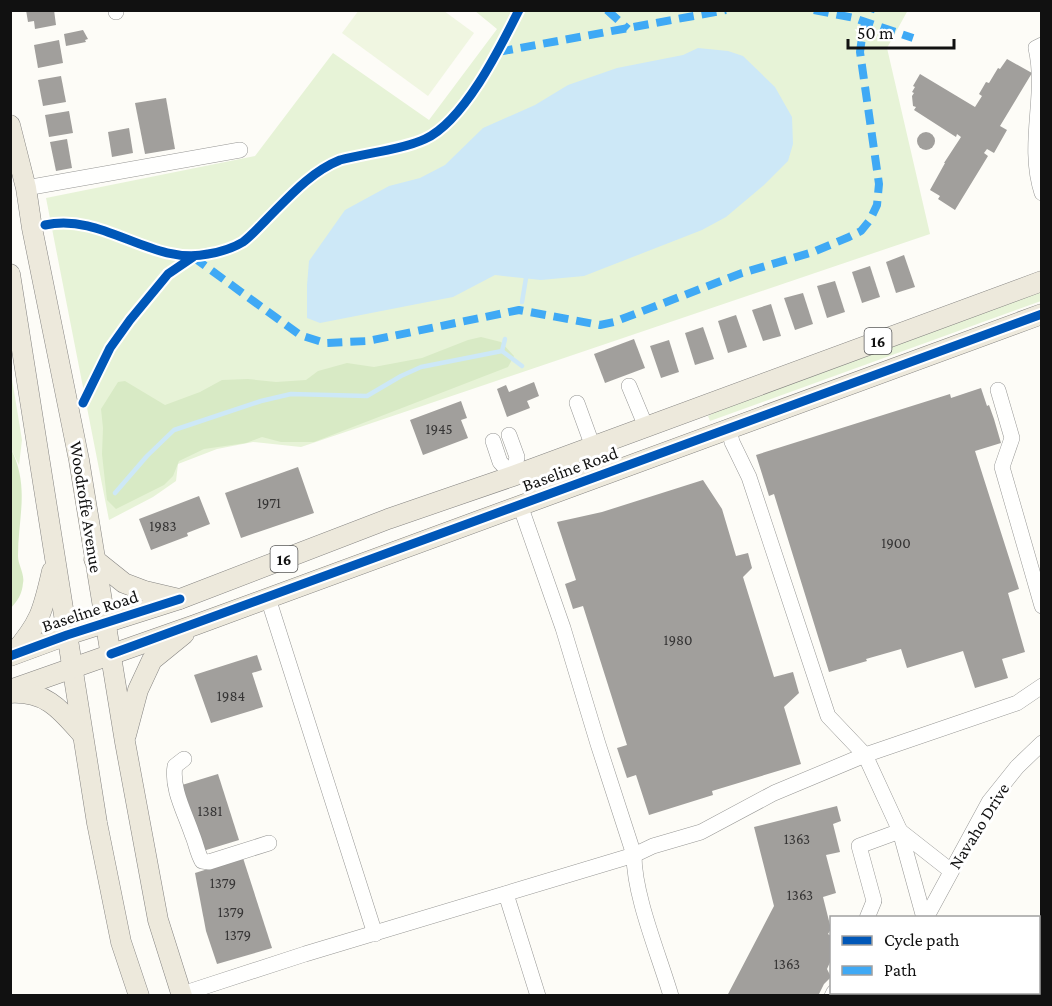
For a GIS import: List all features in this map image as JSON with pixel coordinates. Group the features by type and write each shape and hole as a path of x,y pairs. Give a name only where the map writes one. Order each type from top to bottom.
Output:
{"main road":[{"name":"Woodroffe Avenue","path":"10,125 26,188 79,460 124,742 158,920 182,995"},
{"path":"10,274 81,733 121,942 139,996"},
{"name":"Baseline Road","path":"11,656 67,635 180,599 388,519 593,447 1041,281"},
{"name":"Baseline Road","path":"10,692 1041,314"},
{"path":"513,476 520,505"},
{"path":"94,559 124,584 180,599"},
{"path":"11,656 31,633 42,612 55,560"},
{"path":"124,742 138,690 152,660 195,625"},
{"path":"10,692 38,696 49,701 63,711 81,733"}],"street":[{"path":"1041,45 1036,48 1040,67 1034,146 1041,193"},
{"path":"26,188 240,150"},
{"path":"629,386 646,427"},
{"path":"998,390 1012,438 1002,467 1041,606"},
{"path":"577,403 593,447"},
{"path":"729,429 732,442 749,477 828,716 864,755 900,831 924,916"},
{"path":"509,435 517,457 513,476"},
{"path":"493,441 500,462 513,476"},
{"path":"520,505 563,627 634,855 634,871 671,996"},
{"path":"268,598 375,934"},
{"path":"182,995 634,855 652,846 701,832 774,793 864,755 1017,703 1041,686"},
{"name":"Navaho Drive","path":"926,916 989,802 1041,742"},
{"path":"184,759 175,765 174,775 184,819 184,837 189,854 195,860 209,862 269,843"},
{"path":"900,831 951,871"},
{"path":"868,916 874,902 859,846 900,831"},
{"path":"506,894 538,996"}],"green space":[{"path":"359,10 444,11 474,33 428,96 342,33"},
{"path":"908,10 887,48 930,234 301,447 253,442 217,449 178,464 176,481 153,497 109,520 46,198 255,156 333,53 429,120 497,29 475,11"},
{"path":"1041,291 1041,301 710,421 708,416 724,407"},
{"path":"481,337 501,342 514,356 508,367 314,442 281,442 262,437 246,443 204,449 179,461 173,476 164,485 116,509 107,500 102,454 101,409 118,382 125,381 165,405 200,392 222,380 248,379 276,382 306,380 318,371 347,363 374,367 422,358"},
{"path":"10,367 22,440 19,465 11,449"},
{"path":"11,449 17,463 22,489 18,556 23,580 21,594 11,608"}],"water":[{"path":"698,48 728,51 743,56 775,87 792,117 793,144 788,161 726,217 702,230 584,276 541,280 495,275 453,297 320,323 307,318 309,261 345,210 389,186 420,178 445,165 483,128 535,105 568,85 617,68 683,55"}],"building":[{"path":"26,10 54,10 56,25 35,29 34,21 28,22"},
{"path":"83,30 88,39 85,40 86,42 66,46 64,34"},
{"path":"59,40 63,63 38,68 34,45"},
{"path":"1007,59 1032,73 1000,126 1007,130 994,153 987,149 984,153 988,156 955,210 938,199 940,196 930,190 961,137 957,134 956,137 914,110 916,107 913,106 914,93 912,92 915,87 913,86 920,74 975,107 982,96 979,94 986,82 989,83"},
{"path":"61,76 66,102 43,106 38,80"},
{"path":"166,98 175,149 145,154 135,103"},
{"path":"69,111 73,133 49,137 45,115"},
{"path":"129,128 133,153 112,157 108,132"},
{"path":"926,132 932,135 935,141 932,147 926,150 920,147 917,141 920,135"},
{"path":"67,139 72,168 56,171 50,142"},
{"path":"904,255 915,287 896,293 886,262"},
{"path":"870,266 880,297 862,303 852,272"},
{"path":"835,281 845,312 827,318 817,286"},
{"path":"803,293 813,324 795,330 784,298"},
{"path":"771,304 781,336 763,341 752,310"},
{"path":"736,315 747,347 728,353 718,321"},
{"path":"703,327 714,359 695,365 685,333"},
{"path":"634,339 645,368 605,383 594,354"},
{"path":"669,340 679,372 661,378 650,346"},
{"path":"534,382 539,396 527,401 530,408 507,417 497,389 506,385 509,392"},
{"path":"981,388 1001,443 975,451 1019,589 1008,593 1025,652 1002,659 1008,678 975,688 963,651 907,668 901,649 829,672 774,494 769,496 756,455 950,394 951,398"},
{"path":"461,401 467,418 461,420 468,438 423,455 410,420"},
{"path":"298,467 314,513 241,538 225,493"},
{"path":"703,480 722,509 736,556 748,553 752,568 743,577 774,677 793,672 799,693 784,707 801,764 712,791 713,795 649,815 636,775 627,778 617,748 627,745 583,606 573,609 565,584 576,580 557,522 602,512"},
{"path":"199,496 210,524 187,533 188,536 151,550 139,519"},
{"path":"257,655 262,670 252,673 263,707 211,723 194,675"},
{"path":"218,774 239,840 203,851 182,785"},
{"path":"837,806 841,821 833,824 840,852 826,855 836,893 823,897 830,925 828,934 830,935 830,962 827,969 830,978 818,996 727,996 774,906 754,827"},
{"path":"243,858 272,948 217,964 206,931 195,873"}],"waterway":[{"path":"522,302 526,278"},
{"path":"502,351 505,339"},
{"path":"115,493 147,456 174,430 261,401 291,394 367,396 421,367 502,351 522,366"}],"marked path":[{"path":"607,10 628,29"},
{"path":"498,52 726,10"},
{"path":"814,10 854,18 913,38"},
{"path":"193,257 300,335 325,343 368,341 519,310 600,325 614,322 742,273 813,252 861,231 870,220 877,205 879,184 860,52 863,30 871,10"}],"cycle path":[{"path":"45,225 66,223 87,226 147,247 187,256 213,253 235,246 249,237 300,186 329,165 340,160 416,143 439,130 467,100 502,44 519,10"},
{"path":"83,403 110,348 130,320 168,274 193,257"},
{"path":"111,654 1042,314"},
{"path":"10,656 180,599"}]}
